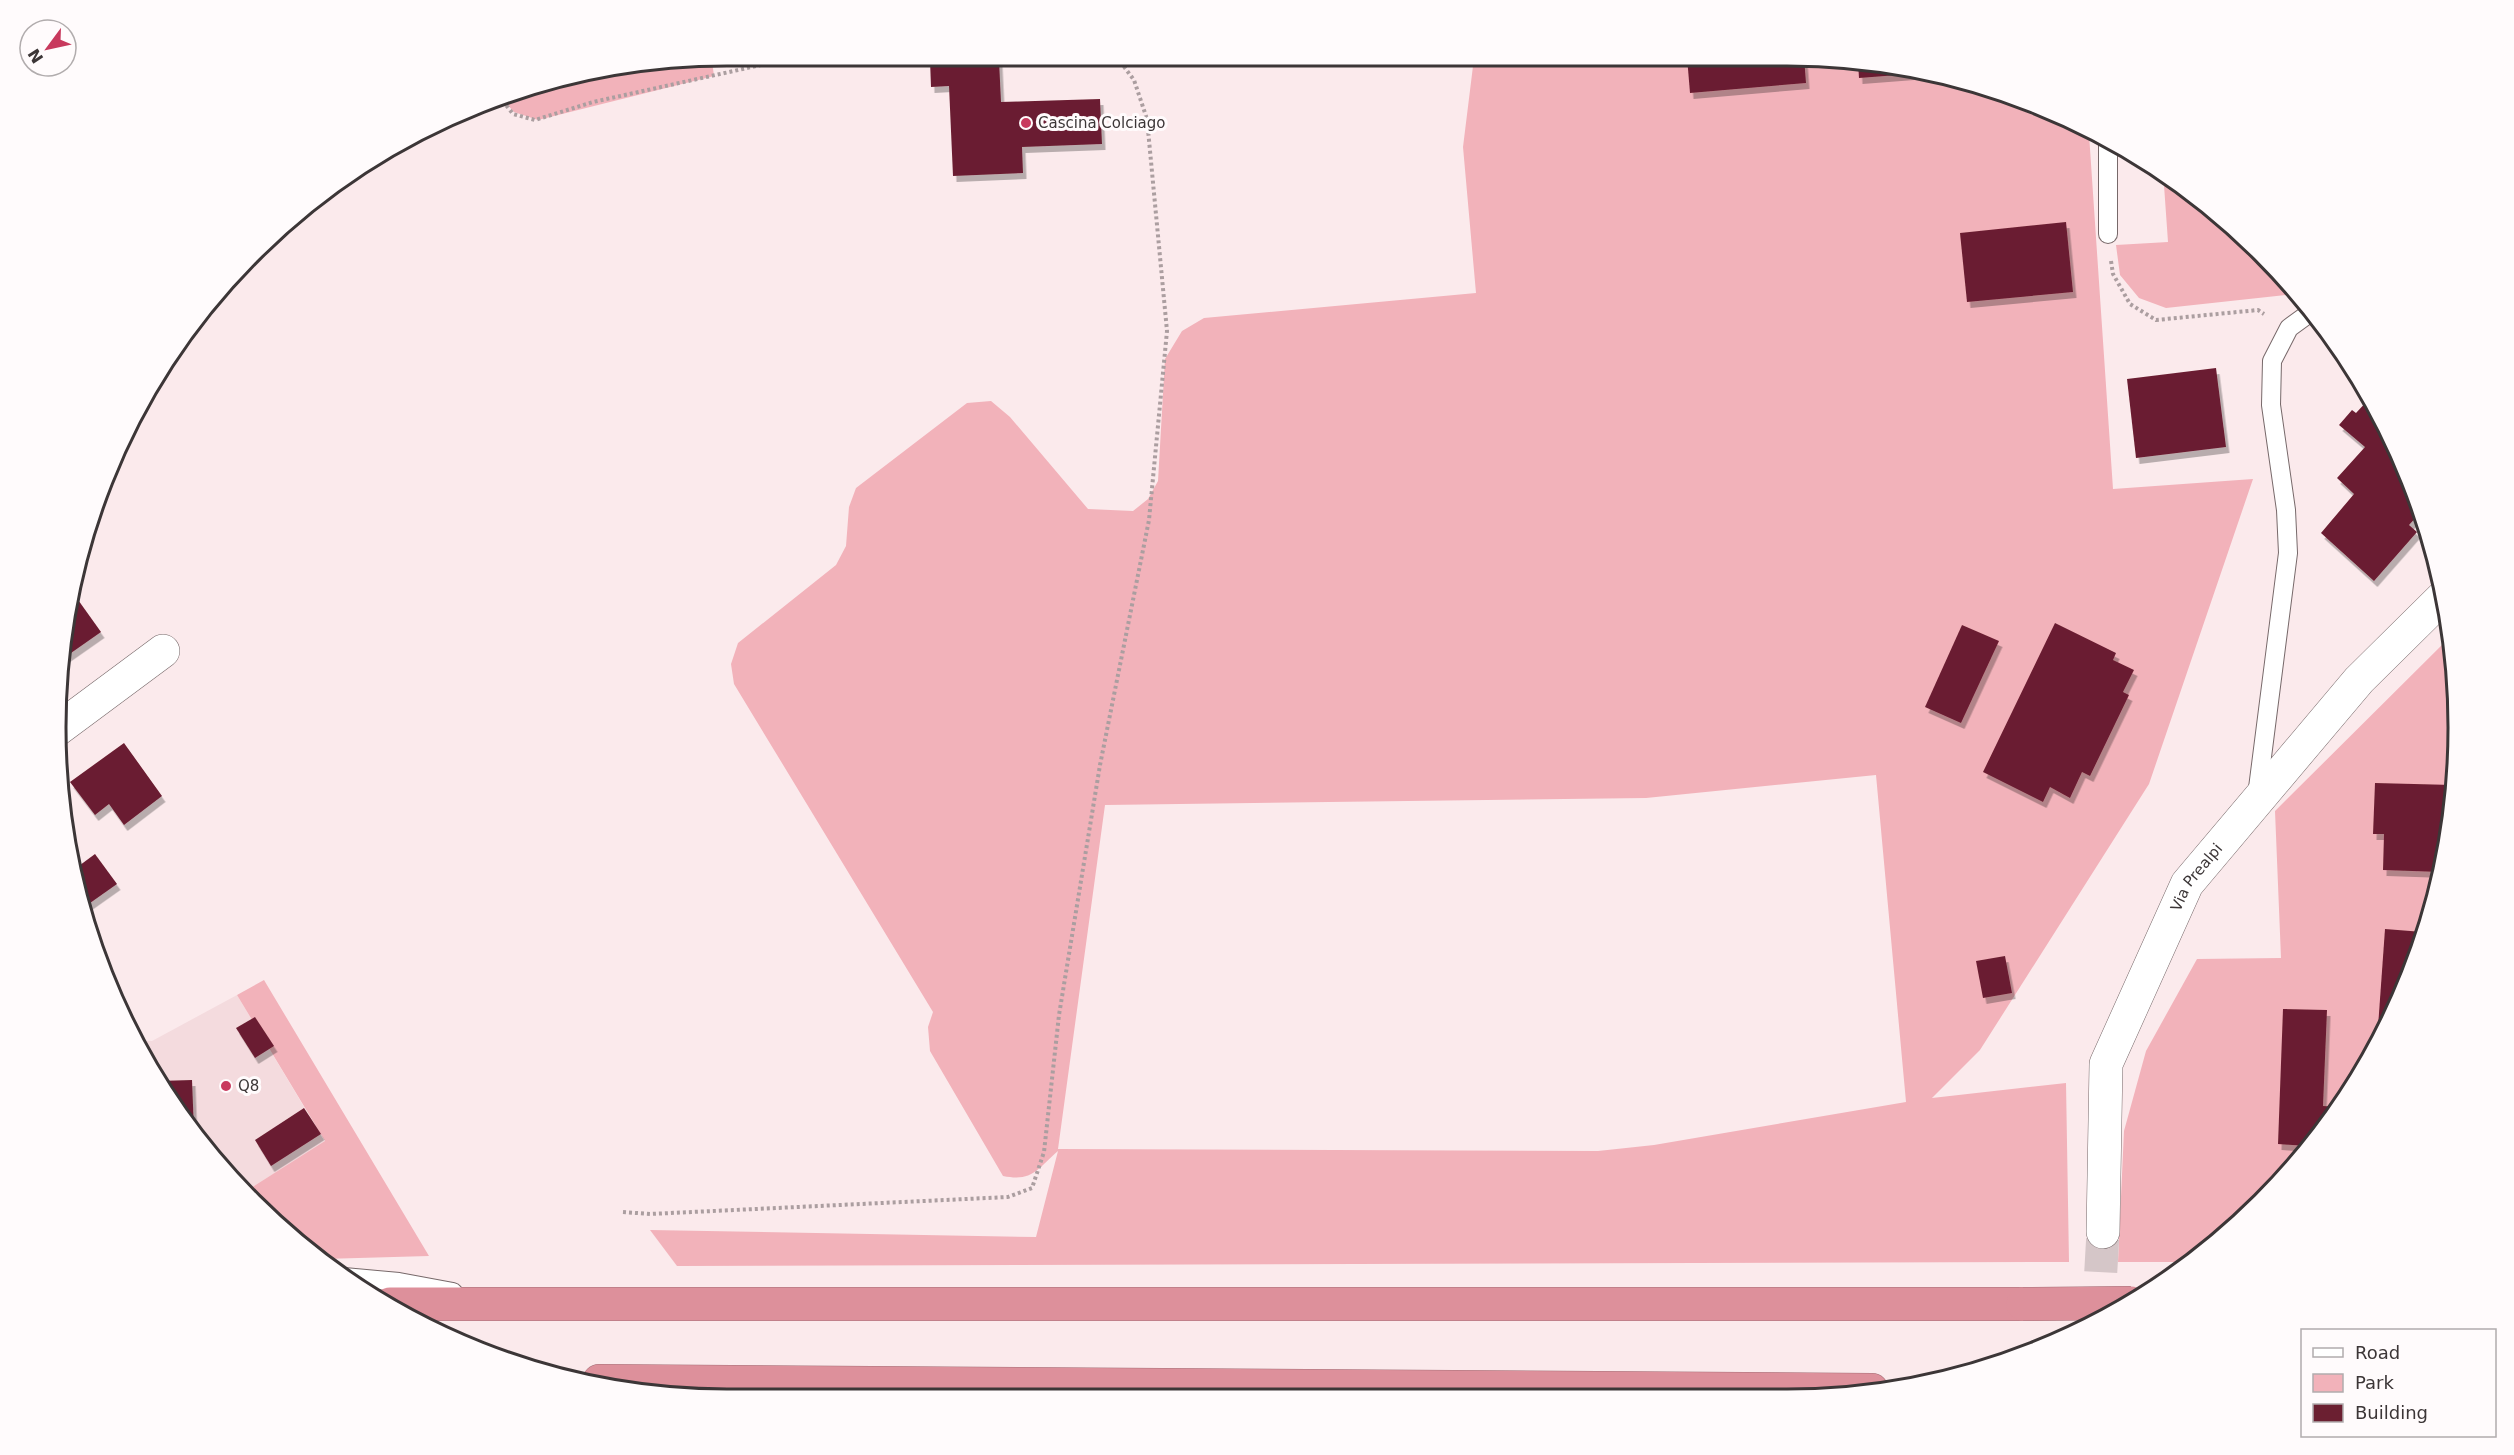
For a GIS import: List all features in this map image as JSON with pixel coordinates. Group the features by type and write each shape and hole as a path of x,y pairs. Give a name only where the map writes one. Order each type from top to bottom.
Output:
{"highway":[{"path":"404,1304 2111,1303"},
{"path":"630,1381 1731,1389"}],"street":[{"name":"Via Prealpi","path":"2103,1232 2106,1064 2187,884 2359,680 2436,604"},
{"path":"66,723 163,651"}],"lane":[{"path":"2108,150 2108,234"},
{"path":"2256,802 2288,553 2286,510 2271,405 2272,361 2289,328 2304,317"},
{"path":"361,1279 399,1282 519,1304"}],"path":[{"path":"506,104 513,114 535,120 593,102 756,66"},
{"path":"622,1212 650,1214 996,1198 1008,1197 1032,1188 1044,1152 1059,1015 1098,776 1149,520 1167,331 1147,119 1134,80 1124,66"},
{"path":"2108,234 2113,274 2130,304 2157,320 2258,310 2289,328"}],"shaded area":[{"name":"Q8","path":"237,995 325,1142 252,1187 230,1164 177,1095 145,1041 152,1041"}],"green space":[{"path":"713,66 714,76 538,120 514,112 507,104 598,79 684,67"},
{"path":"1473,66 1786,66 1830,67 1873,72 1916,79 1999,101 2040,116 2089,140 2113,489 2253,479 2149,784 1980,1050 1932,1098 2066,1083 2069,1262 677,1266 650,1230 1036,1237 1058,1151 1028,1175 1003,1176 930,1051 928,1027 933,1012 734,684 731,664 738,643 836,565 846,546 849,507 856,488 967,403 991,401 1010,417 1088,509 1133,511 1148,499 1158,481 1165,359 1182,331 1204,318 1476,293 1463,147","holes":["1876,775 1906,1102 1654,1145 1598,1151 1058,1149 1105,805 1646,798"]},
{"path":"2164,184 2223,230 2287,295 2166,308 2139,298 2120,275 2116,245 2168,242"},
{"path":"2442,645 2447,684 2447,771 2435,857 2413,940 2380,1020 2337,1095 2311,1130 2284,1164 2223,1225 2176,1262 2118,1262 2124,1131 2146,1051 2197,959 2281,958 2275,811"},
{"path":"264,980 429,1256 334,1259 291,1225 252,1187 325,1141 237,995"}],"building":[{"name":"Cascina Colciago","path":"930,66 999,66 1001,102 1100,99 1102,144 1022,147 1023,173 953,176 949,86 931,87"},
{"path":"1688,66 1805,66 1806,83 1690,93"},
{"path":"1859,70 1894,75 1859,78"},
{"path":"2066,222 2073,292 1967,302 1960,233"},
{"path":"2216,368 2226,447 2136,458 2127,379"},
{"path":"2363,405 2380,435 2413,515 2414,519 2409,525 2417,532 2374,581 2321,533 2354,494 2337,478 2365,447 2339,425 2352,410 2356,413"},
{"path":"79,601 101,632 71,653"},
{"path":"2055,623 2116,653 2113,660 2134,670 2123,692 2129,695 2090,776 2082,772 2070,798 2050,787 2043,802 1983,772"},
{"path":"1962,625 1999,641 1961,723 1925,707"},
{"path":"124,743 162,796 124,825 109,804 95,815 70,782"},
{"path":"2375,783 2445,785 2432,872 2383,870 2384,834 2373,834"},
{"path":"95,854 117,884 90,903 81,865"},
{"path":"2385,929 2416,931 2398,981 2378,1023"},
{"path":"2005,956 2012,993 1983,998 1976,961"},
{"path":"2283,1009 2327,1010 2323,1106 2329,1106 2299,1145 2278,1144"},
{"path":"255,1017 274,1046 255,1058 236,1028"},
{"path":"192,1080 193,1117 177,1095 168,1081"},
{"path":"304,1108 321,1134 271,1166 255,1140"}],"tunnel":[{"path":"2099,1310 2103,1232"}],"place":[{"name":"Cascina Colciago","path":"1026,123"},
{"name":"Q8","path":"226,1086"}]}
